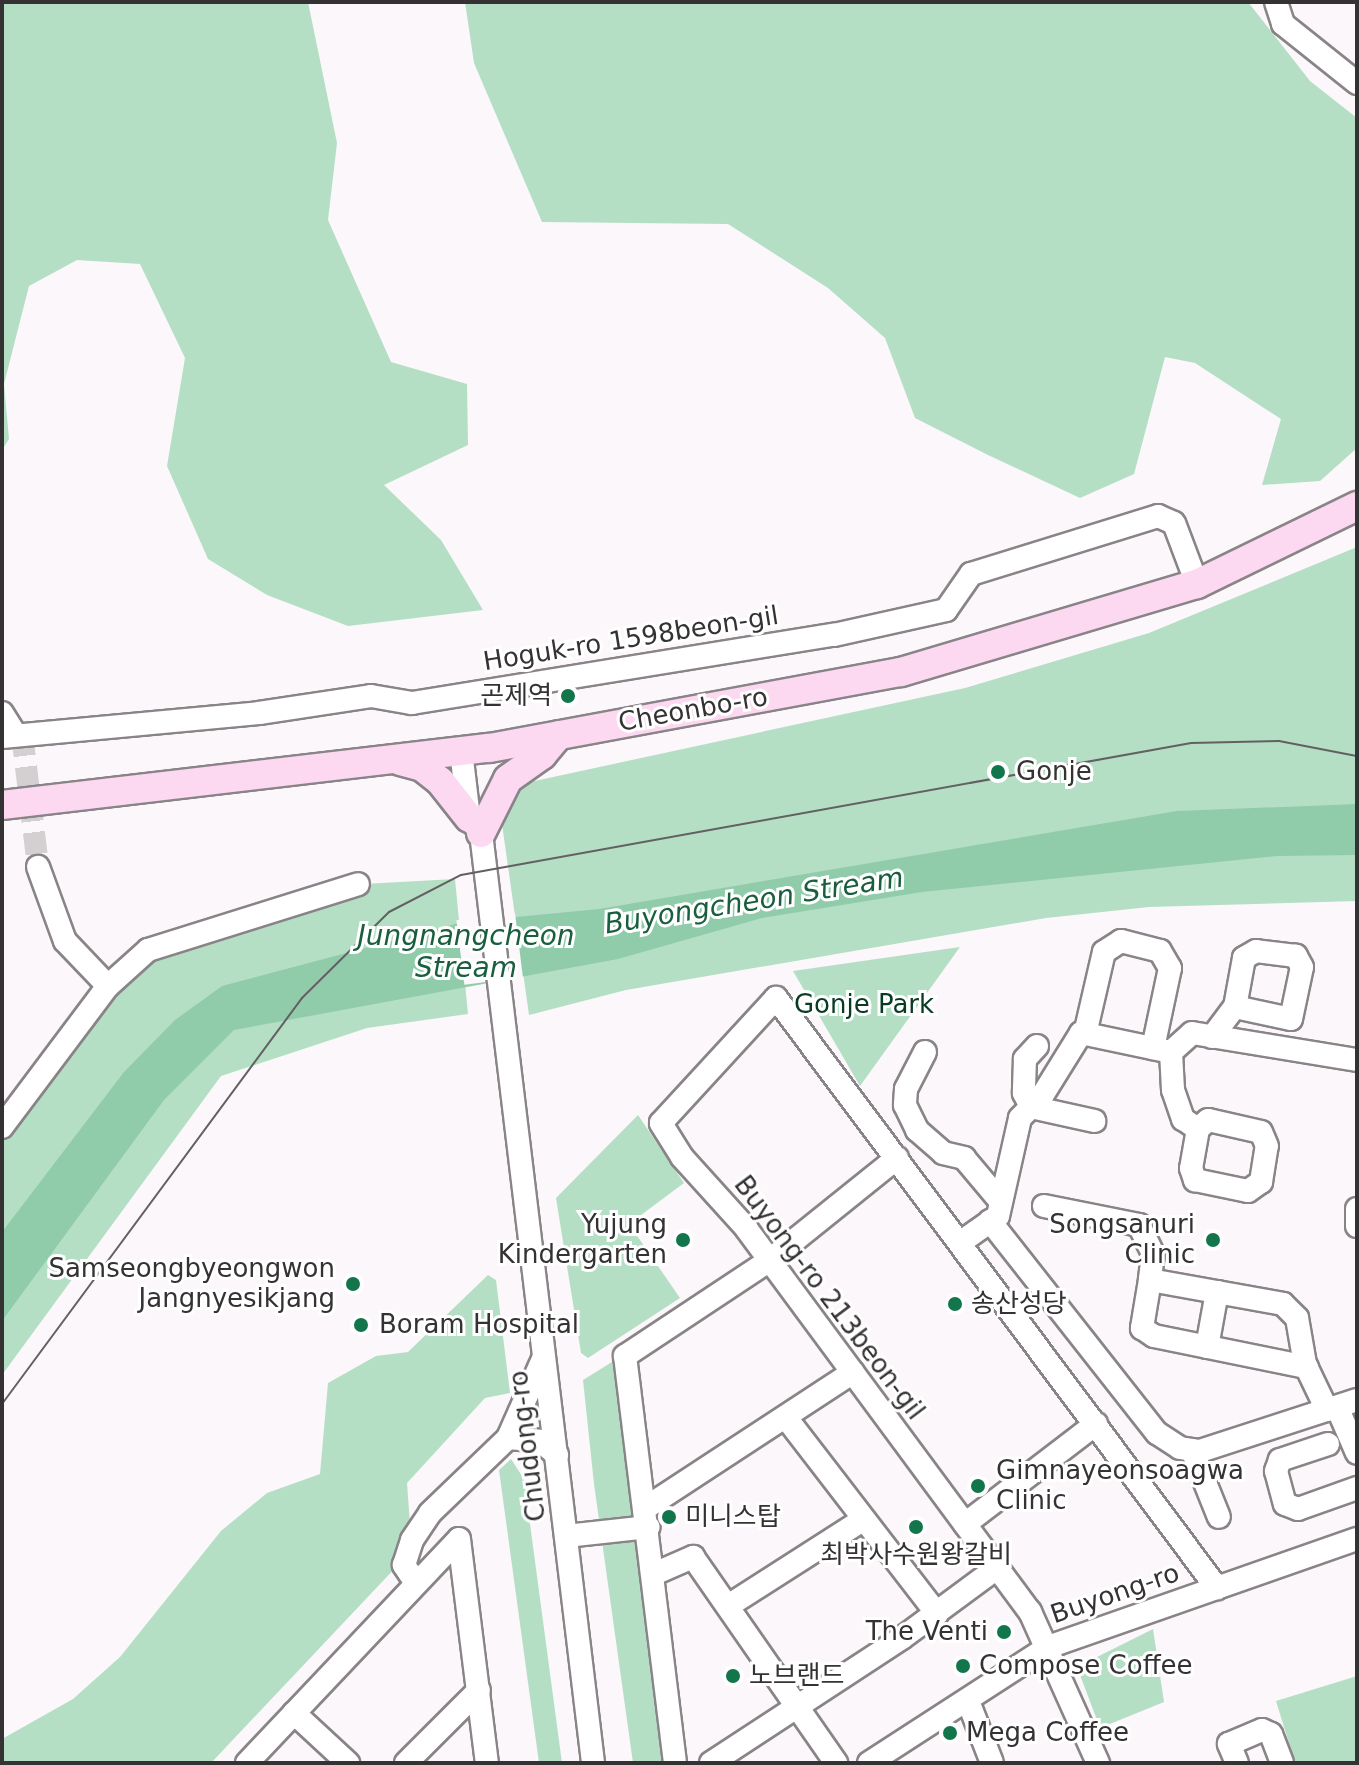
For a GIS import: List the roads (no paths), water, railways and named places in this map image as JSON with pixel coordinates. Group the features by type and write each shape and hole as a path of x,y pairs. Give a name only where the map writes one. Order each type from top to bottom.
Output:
{"main road":[{"name":"Cheonbo-ro","path":"2,805 461,751 901,672 1197,584 1357,506"},
{"path":"395,760 422,767 440,781 475,826 508,779 542,755 559,735"}],"street":[{"path":"1276,2 1283,24 1357,83"},
{"name":"Hoguk-ro 1598beon-gil","path":"8,736 245,714 371,696 412,703 834,635 946,610 971,574 1158,516 1174,523 1197,584"},
{"path":"2,713 8,736"},
{"path":"461,751 475,826"},
{"name":"Chudong-ro","path":"475,826 506,1028 593,1763"},
{"path":"38,867 49,910 65,941 108,986"},
{"path":"2,1127 108,986 148,950 358,884"},
{"path":"961,1242 996,1212 1020,1118 1085,1034 1104,952 1121,941 1160,951 1170,968 1162,1050 1183,1119 1198,1129"},
{"name":"Buyong-ro 213beon-gil","path":"897,1158 776,998 661,1123 682,1157 770,1260 1030,1612 1098,1763"},
{"path":"1212,1037 1235,1007"},
{"path":"1085,1034 1162,1050 1192,1033 1357,1060"},
{"path":"1031,1107 1024,1093 1025,1059 1037,1046"},
{"path":"925,1052 906,1089 905,1105 917,1130 943,1153 964,1158 996,1212 1157,1433 1192,1450 1219,1517"},
{"path":"1031,1107 1094,1121"},
{"path":"675,1763 648,1517 625,1356 770,1260 897,1158 1217,1588"},
{"path":"1044,1206 1139,1225 1153,1254 1142,1328 1154,1336 1307,1367"},
{"path":"1357,1209 1357,1226"},
{"path":"1150,1280 1283,1304 1297,1318 1307,1367 1340,1406 1357,1453"},
{"path":"1207,1347 1217,1292"},
{"path":"416,1583 404,1565 430,1513 508,1438 545,1354"},
{"path":"566,1536 648,1517 853,1372"},
{"path":"1192,1450 1340,1406"},
{"path":"787,1419 861,1521 937,1614"},
{"path":"965,1524 1096,1424"},
{"path":"508,1438 540,1441 557,1455"},
{"path":"1328,1444 1280,1460 1276,1471 1285,1504 1298,1509 1357,1488"},
{"path":"728,1606 861,1521"},
{"path":"247,1763 459,1539 487,1763"},
{"name":"Buyong-ro","path":"869,1763 1048,1647 1357,1539"},
{"path":"654,1574 693,1557 836,1763"},
{"path":"711,1763 937,1614 997,1568"},
{"path":"406,1763 479,1690"},
{"path":"968,1701 992,1763"},
{"path":"294,1713 348,1763"},
{"path":"1237,1763 1229,1744 1262,1730 1271,1734 1282,1763"}],"water":[{"name":"Jungnangcheon Stream","path":"1357,804 1357,855 1277,856 922,892 762,918 618,959 234,1030 164,1100 2,1321 2,1232 124,1072 175,1020 222,986 463,922 599,909 1177,811"}],"tunnel":[{"path":"22,734 38,867"}],"tram line":[{"path":"2,1404 302,998 389,912 461,875 1191,743 1279,741 1357,756"}],"place":[{"name":"곤제역","path":"568,696"},
{"name":"Gonje","path":"998,772"},
{"name":"Yujung Kindergarten","path":"683,1240"},
{"name":"Songsanuri Clinic","path":"1213,1240"},
{"name":"Samseongbyeongwon Jangnyesikjang","path":"353,1284"},
{"name":"송산성당","path":"955,1304"},
{"name":"Boram Hospital","path":"361,1325"},
{"name":"Gimnayeonsoagwa Clinic","path":"978,1486"},
{"name":"미니스탑","path":"669,1517"},
{"name":"최박사수원왕갈비","path":"916,1527"},
{"name":"The Venti","path":"1004,1632"},
{"name":"Compose Coffee","path":"963,1666"},
{"name":"노브랜드","path":"733,1676"},
{"name":"Mega Coffee","path":"950,1733"}],"water label":[{"name":"Buyongcheon Stream","path":"754,901"}],"park label":[{"name":"Gonje Park","path":"864,1005"}]}
